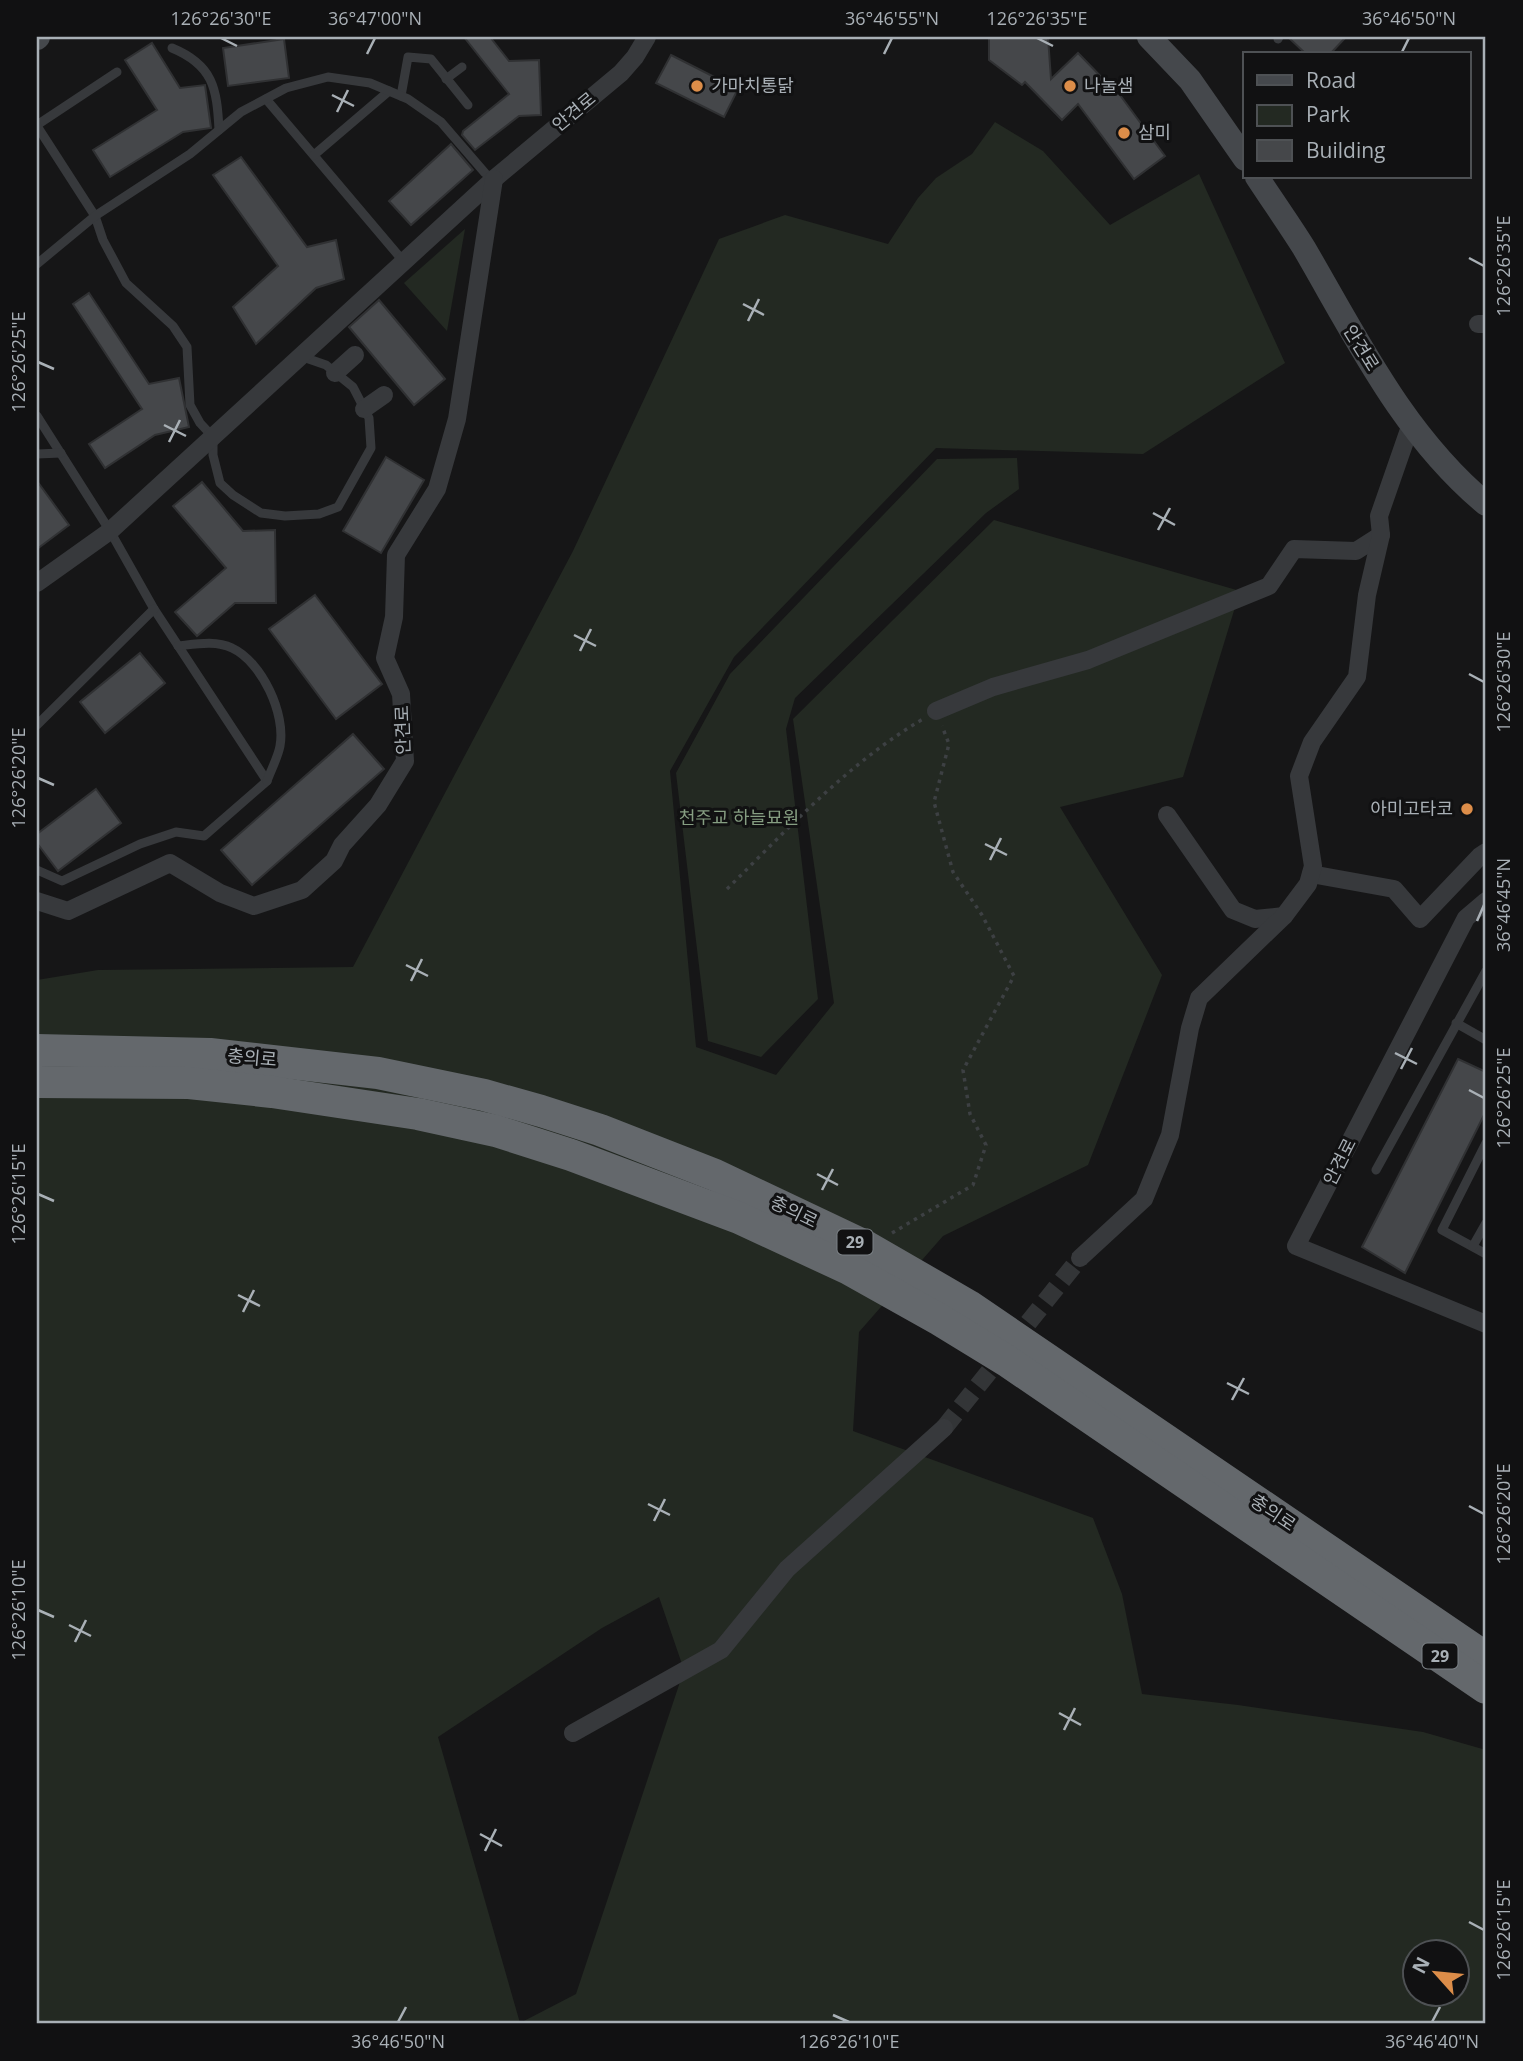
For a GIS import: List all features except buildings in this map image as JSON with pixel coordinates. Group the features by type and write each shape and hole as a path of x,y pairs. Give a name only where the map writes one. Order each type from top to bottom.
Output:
{"highway":[{"name":"충의로","path":"37,1050 131,1051 264,1059 378,1073 484,1095 588,1126 668,1155 867,1247 970,1306 1486,1658"},
{"name":"충의로","path":"37,1082 189,1083 272,1092 418,1114 496,1131 571,1155 663,1187 739,1218 849,1269 1007,1361 1486,1688"}],"main road":[{"path":"1149,37 1190,80 1243,156"},
{"name":"안견로","path":"1257,178 1302,246 1360,348 1410,424 1435,455 1485,501"}],"street":[{"name":"안견로","path":"37,583 110,531 494,179 621,73 647,37"},
{"name":"안견로","path":"37,901 68,911 170,863 220,893 254,905 302,890 334,861 342,845 377,805 405,761 401,694 385,658 394,617 396,555 438,489 457,419 494,179"},
{"path":"335,373 355,355"},
{"path":"364,409 384,395"},
{"path":"1080,1258 1144,1199 1170,1135 1190,1028 1199,998 1284,916 1308,884 1313,866 1298,776 1312,741 1357,677 1367,596 1381,536 1379,516 1410,424"},
{"path":"936,711 993,687 1088,660 1269,586 1294,549 1356,551 1381,536"},
{"path":"1167,815 1233,911 1255,919 1284,916"},
{"path":"1311,874 1394,889 1420,919 1486,852"},
{"name":"안견로","path":"1486,901 1466,919 1296,1246 1486,1324"},
{"path":"573,1733 721,1650 787,1569 944,1427"}],"lane":[{"path":"172,48 185,54 208,73 218,102 219,130"},
{"path":"401,96 408,57 431,59 468,105"},
{"path":"446,79 462,67"},
{"path":"117,72 37,125 95,216 103,240 125,283 173,326 187,347 191,405 200,423 213,436 212,455 220,483 261,513 285,516 319,514 338,507 371,448 369,418 353,387 326,365 300,356"},
{"path":"37,264 95,216 190,154 241,112 286,88 328,77 370,83 401,96 441,122 485,173 494,179"},
{"path":"314,155 389,91"},
{"path":"266,99 404,262"},
{"path":"37,416 110,531 154,608 267,781"},
{"path":"37,454 61,453"},
{"path":"37,725 154,608"},
{"path":"37,870 62,881 140,844 176,832 204,836 267,781 281,746 276,701 266,684 249,662 232,648 205,643 178,646"},
{"path":"1376,1170 1486,971"},
{"path":"1456,1023 1486,1040"},
{"path":"1486,1143 1442,1230 1486,1254"},
{"path":"1473,1246 1486,1223"}],"path":[{"path":"727,889 829,789 893,736 936,711 949,744 934,802 953,872 982,915 1014,976 962,1070 970,1114 986,1145 973,1185 867,1247"}],"green space":[{"path":"995,122 1043,151 1110,225 1199,174 1285,363 1143,454 936,448 734,657 670,771 696,1047 776,1075 834,1003 793,719 994,520 1240,591 1183,777 1060,807 1162,975 1088,1165 943,1236 859,1332 853,1431 1093,1518 1122,1594 1142,1694 1423,1732 1486,1750 1486,2024 37,2024 37,980 98,970 353,967 573,551 719,239 785,215 888,244 918,198 936,178 972,154","holes":["659,1597 684,1670 576,1994 520,2023 438,1737 602,1628"]},
{"path":"465,229 447,331 404,283"},
{"name":"천주교 하늘묘원","path":"1017,458 1019,489 986,513 795,698 786,729 818,999 761,1057 708,1041 676,773 730,674 937,459"}],"tunnel":[{"path":"944,1428 1080,1258"}],"place":[{"name":"가마치통닭","path":"697,86"},
{"name":"나눌샘","path":"1070,86"},
{"name":"삼미","path":"1124,133"},
{"name":"아미고타코","path":"1467,809"}]}
